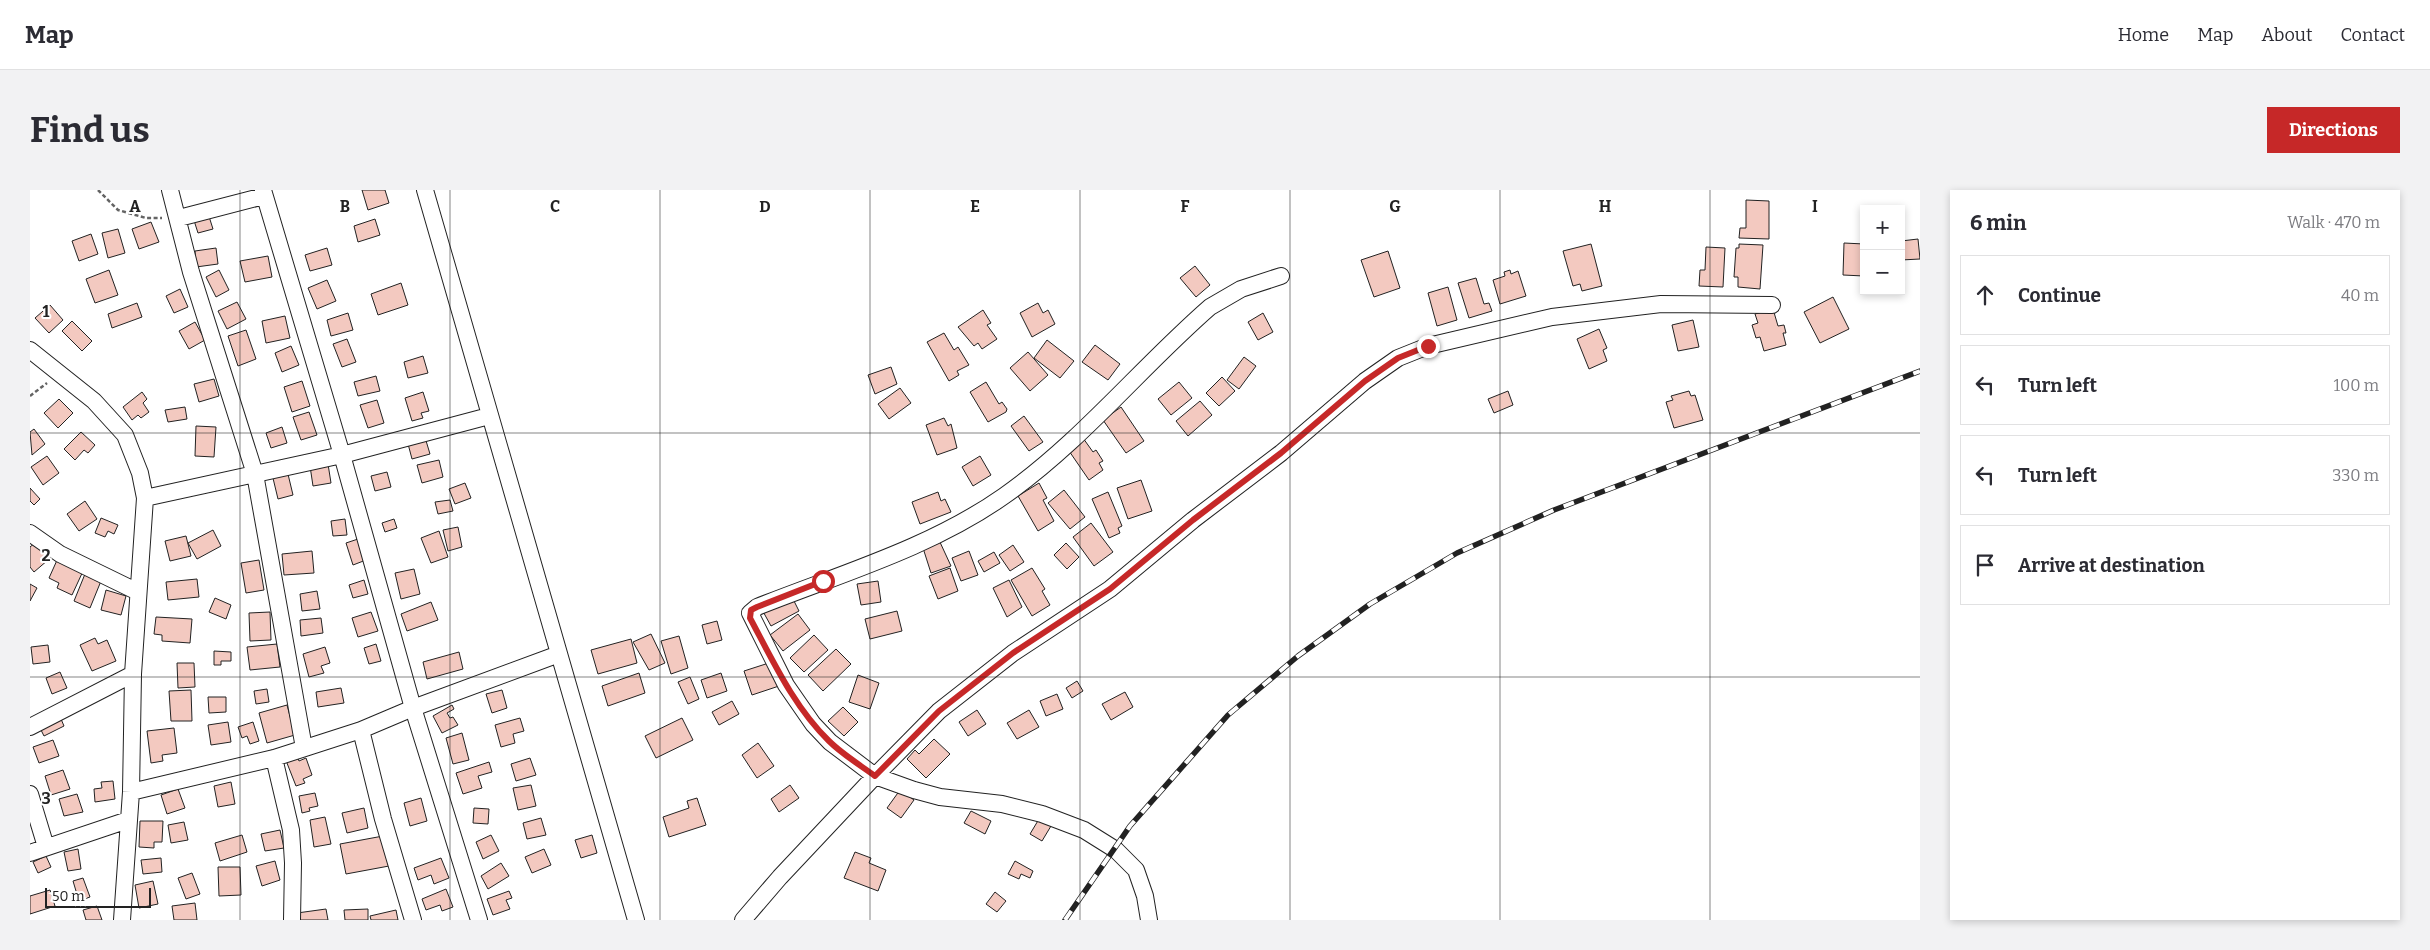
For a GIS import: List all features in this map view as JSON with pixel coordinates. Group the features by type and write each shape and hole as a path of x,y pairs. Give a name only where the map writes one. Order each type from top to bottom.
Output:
{"street":[{"path":"170,190 179,218 191,272 255,474 304,748"},
{"path":"425,190 636,920"},
{"path":"179,218 264,193 342,455 413,708 479,920"},
{"path":"1149,920 1136,870 1116,850 1084,830 1042,814 1002,804 940,797 875,776 830,742 813,724 786,685 750,618 751,610 946,531 1004,496 1054,458 1210,307 1241,289 1282,276"},
{"path":"743,920 780,877 939,711 1013,653 1110,589 1193,520 1281,453 1365,381 1398,358 1428,346 1552,317 1661,304 1772,305"},
{"path":"30,350 94,401 125,435 140,473 145,498 144,538 138,592 133,674 131,792 122,920"},
{"path":"145,498 342,455 489,416"},
{"path":"31,536 60,554 138,592"},
{"path":"131,792 274,758 361,730 413,708 559,654"},
{"path":"30,727 133,674"},
{"path":"361,730 413,920"},
{"path":"274,758 291,830 293,862 292,920"},
{"path":"30,794 46,847"},
{"path":"30,853 128,820"}],"path":[{"path":"98,190 118,210 146,218 179,218"},
{"path":"30,396 58,374"}],"building":[{"path":"362,190 385,190 389,203 368,210"},
{"path":"1746,200 1769,201 1769,239 1739,238 1740,228 1746,228"},
{"path":"206,207 213,229 198,233 191,211"},
{"path":"375,219 380,235 358,242 354,226"},
{"path":"151,222 159,242 139,249 132,229"},
{"path":"118,229 125,253 108,258 102,233"},
{"path":"91,234 98,254 79,261 72,241"},
{"path":"1918,239 1920,259 1905,260 1905,241"},
{"path":"1844,243 1860,244 1860,276 1843,275"},
{"path":"1591,244 1602,286 1582,291 1580,284 1573,286 1563,251"},
{"path":"1739,244 1763,245 1760,289 1738,287 1738,277 1734,277 1736,248 1739,248"},
{"path":"1706,247 1725,248 1723,287 1699,286 1700,270 1705,270"},
{"path":"216,248 218,264 196,267 195,251"},
{"path":"327,248 332,265 310,271 305,255"},
{"path":"1388,251 1400,288 1374,297 1361,260"},
{"path":"268,256 272,277 245,282 240,261"},
{"path":"1195,266 1210,285 1196,297 1180,278"},
{"path":"109,270 118,295 95,303 86,279"},
{"path":"219,270 229,290 216,297 206,277"},
{"path":"1510,270 1511,274 1518,271 1526,296 1500,304 1493,280 1505,276 1504,272"},
{"path":"1476,278 1484,304 1489,303 1492,311 1469,318 1458,283"},
{"path":"327,280 336,301 317,309 308,288"},
{"path":"401,283 408,305 378,315 371,294"},
{"path":"1448,287 1457,320 1437,326 1428,293"},
{"path":"180,289 188,307 174,313 166,296"},
{"path":"1833,297 1849,329 1820,343 1804,312"},
{"path":"237,302 246,319 227,329 218,311"},
{"path":"137,303 142,317 112,328 108,314"},
{"path":"1038,303 1043,313 1048,310 1055,324 1032,337 1020,313"},
{"path":"50,305 63,320 49,333 35,318"},
{"path":"1773,309 1778,326 1784,325 1786,333 1783,333 1786,345 1764,351 1760,337 1756,338 1752,325 1758,323 1755,314"},
{"path":"983,310 991,323 987,325 997,339 982,349 978,343 974,346 958,327"},
{"path":"348,313 353,330 331,336 327,320"},
{"path":"1263,313 1273,332 1258,340 1248,322"},
{"path":"285,316 290,338 266,343 262,321"},
{"path":"1693,320 1699,347 1678,351 1672,325"},
{"path":"72,321 92,341 82,351 62,331"},
{"path":"195,322 205,340 189,349 179,331"},
{"path":"1599,329 1607,348 1603,350 1607,361 1589,369 1577,339"},
{"path":"246,330 256,359 238,366 228,336"},
{"path":"944,333 954,350 958,347 969,365 957,371 959,375 949,381 927,342"},
{"path":"347,339 356,362 342,367 333,344"},
{"path":"1047,340 1074,361 1060,378 1034,358"},
{"path":"1095,345 1120,364 1108,380 1082,362"},
{"path":"291,346 299,365 282,372 275,353"},
{"path":"1028,352 1048,375 1030,391 1010,368"},
{"path":"423,356 428,373 408,378 404,362"},
{"path":"1244,357 1256,366 1239,389 1227,380"},
{"path":"891,367 897,384 875,394 868,375"},
{"path":"376,376 380,391 358,396 354,382"},
{"path":"1222,377 1235,391 1219,406 1206,393"},
{"path":"214,379 219,396 199,402 194,384"},
{"path":"302,381 310,406 292,412 284,387"},
{"path":"986,382 999,404 1002,402 1007,409 1006,412 988,422 970,392"},
{"path":"1179,382 1192,398 1171,415 1158,399"},
{"path":"900,388 911,403 889,419 878,404"},
{"path":"1508,391 1513,405 1494,413 1488,399"},
{"path":"1689,391 1691,396 1695,395 1703,420 1674,428 1666,402 1673,400 1671,396"},
{"path":"142,392 147,399 143,403 149,412 141,418 138,415 132,420 123,407"},
{"path":"423,392 429,411 421,413 423,418 412,421 405,398"},
{"path":"59,399 73,413 58,428 44,413"},
{"path":"377,400 384,423 368,428 360,405"},
{"path":"1200,401 1212,415 1188,436 1176,421"},
{"path":"185,407 187,419 168,422 165,410"},
{"path":"1121,407 1144,441 1126,453 1103,420"},
{"path":"309,412 317,435 301,440 293,417"},
{"path":"1024,416 1043,442 1029,451 1011,426"},
{"path":"944,418 948,426 951,424 957,448 937,455 926,425"},
{"path":"196,426 216,427 214,457 195,456"},
{"path":"282,427 287,443 271,448 266,433"},
{"path":"34,429 45,444 32,455 30,432"},
{"path":"81,432 95,445 88,453 84,450 75,460 64,449"},
{"path":"424,434 430,454 412,459 407,440"},
{"path":"1083,438 1093,452 1096,450 1103,461 1099,463 1103,470 1089,480 1067,448"},
{"path":"47,456 59,473 43,485 31,467"},
{"path":"980,456 991,475 973,486 962,467"},
{"path":"439,460 443,477 422,483 417,465"},
{"path":"328,464 331,483 313,486 310,466"},
{"path":"287,470 293,495 278,499 272,474"},
{"path":"387,472 391,487 375,491 371,476"},
{"path":"1141,480 1152,511 1128,519 1117,488"},
{"path":"465,483 471,498 455,504 449,489"},
{"path":"1039,483 1047,498 1043,500 1054,521 1038,531 1018,496"},
{"path":"30,488 40,499 34,505 30,501"},
{"path":"1064,490 1085,517 1070,529 1048,503"},
{"path":"938,492 941,501 945,499 951,512 920,524 912,502"},
{"path":"1108,492 1122,526 1118,528 1120,533 1109,538 1092,499"},
{"path":"450,500 453,511 438,514 435,502"},
{"path":"85,501 97,519 79,531 67,514"},
{"path":"101,518 118,525 114,534 108,531 105,537 95,533"},
{"path":"345,519 347,535 333,536 331,521"},
{"path":"394,519 397,528 385,532 382,523"},
{"path":"1091,523 1113,552 1094,566 1073,537"},
{"path":"458,527 462,547 448,551 443,530"},
{"path":"213,530 221,546 197,559 188,543"},
{"path":"439,531 448,557 431,563 421,538"},
{"path":"186,536 191,556 170,561 165,541"},
{"path":"41,538 55,554 34,572 30,567 30,547"},
{"path":"358,539 366,560 353,565 346,543"},
{"path":"939,540 951,566 931,573 923,548"},
{"path":"1066,543 1079,557 1067,569 1054,555"},
{"path":"1013,545 1024,562 1010,571 999,555"},
{"path":"312,551 314,573 284,575 282,554"},
{"path":"969,551 978,575 961,581 952,558"},
{"path":"994,552 1000,563 984,572 978,561"},
{"path":"58,558 84,569 72,595 57,588 59,583 49,578"},
{"path":"259,560 264,590 246,593 241,563"},
{"path":"950,568 958,591 938,599 929,576"},
{"path":"1032,568 1045,589 1042,591 1050,605 1032,616 1011,580"},
{"path":"414,569 420,594 401,599 395,573"},
{"path":"85,574 101,581 90,608 74,601"},
{"path":"197,579 199,597 168,600 166,582"},
{"path":"364,580 368,594 353,598 349,585"},
{"path":"1009,580 1022,607 1007,617 993,588"},
{"path":"878,581 881,602 861,605 857,584"},
{"path":"30,584 37,588 30,601"},
{"path":"106,590 126,596 121,615 101,610"},
{"path":"317,591 320,609 302,611 300,594"},
{"path":"789,591 799,611 771,626 760,606"},
{"path":"215,598 231,605 226,619 209,612"},
{"path":"431,602 438,620 407,631 401,614"},
{"path":"897,611 902,631 870,639 865,619"},
{"path":"270,612 271,640 250,641 249,613"},
{"path":"371,612 378,631 358,637 352,618"},
{"path":"798,614 810,630 783,651 770,635"},
{"path":"156,617 192,619 190,643 162,641 162,635 154,634"},
{"path":"321,618 323,633 301,636 300,620"},
{"path":"717,621 722,640 707,644 702,625"},
{"path":"651,634 665,663 649,670 633,642"},
{"path":"814,635 828,650 804,672 790,658"},
{"path":"679,636 688,668 671,674 661,641"},
{"path":"95,638 98,644 107,640 116,661 92,671 80,645"},
{"path":"631,639 637,663 598,674 591,650"},
{"path":"277,644 280,667 250,670 247,647"},
{"path":"376,644 381,661 369,664 364,648"},
{"path":"48,645 50,662 33,664 31,647"},
{"path":"325,647 330,663 321,666 324,673 309,677 303,654"},
{"path":"836,649 851,664 823,691 808,675"},
{"path":"214,651 231,652 231,661 221,661 221,665 214,665"},
{"path":"459,652 463,669 427,679 423,662"},
{"path":"775,661 782,685 752,695 744,671"},
{"path":"177,663 194,663 195,687 178,688"},
{"path":"60,672 67,688 52,694 46,678"},
{"path":"639,673 645,693 608,706 602,686"},
{"path":"721,673 727,691 707,698 701,680"},
{"path":"858,675 879,683 870,709 849,702"},
{"path":"690,677 699,699 688,704 678,682"},
{"path":"1077,681 1083,691 1072,698 1066,688"},
{"path":"341,688 344,703 318,707 316,692"},
{"path":"267,689 269,702 256,704 254,691"},
{"path":"191,690 192,721 171,721 169,691"},
{"path":"502,690 507,708 492,713 486,694"},
{"path":"1125,692 1133,707 1111,720 1102,704"},
{"path":"1057,694 1063,709 1046,716 1040,701"},
{"path":"208,697 226,697 226,712 209,713"},
{"path":"732,701 739,714 719,725 712,712"},
{"path":"287,705 295,735 267,743 259,713"},
{"path":"452,705 454,709 447,713 450,718 453,717 458,725 442,733 433,716"},
{"path":"843,707 858,722 844,736 828,721"},
{"path":"977,710 986,724 968,736 959,722"},
{"path":"1029,710 1039,727 1017,739 1007,723"},
{"path":"58,712 64,726 44,736 37,722"},
{"path":"520,718 524,731 513,734 515,743 501,747 495,725"},
{"path":"682,718 693,740 656,758 645,736"},
{"path":"228,722 231,742 211,745 208,725"},
{"path":"253,722 259,741 250,744 247,736 242,738 238,727"},
{"path":"174,728 177,753 162,755 163,761 151,763 147,731"},
{"path":"462,733 469,760 453,764 446,738"},
{"path":"934,739 950,754 926,778 907,759 915,750 919,754"},
{"path":"53,740 59,756 39,763 33,747"},
{"path":"758,743 774,766 757,778 742,755"},
{"path":"296,754 299,761 306,758 312,775 303,779 305,783 296,786 285,758"},
{"path":"530,758 536,775 516,781 511,764"},
{"path":"489,762 492,772 478,776 482,788 463,794 456,773"},
{"path":"63,770 70,789 51,795 45,776"},
{"path":"113,781 115,799 95,802 94,789 102,788 101,782"},
{"path":"231,782 235,804 218,807 214,786"},
{"path":"531,785 536,806 518,810 513,788"},
{"path":"790,785 799,798 779,812 771,799"},
{"path":"178,789 185,808 167,814 161,795"},
{"path":"900,790 914,800 901,818 887,808"},
{"path":"315,793 318,806 309,808 310,811 302,813 299,796"},
{"path":"77,794 83,812 64,816 59,799"},
{"path":"421,798 427,821 410,826 404,803"},
{"path":"697,798 706,825 669,837 663,817 689,808 687,801"},
{"path":"364,808 368,828 347,833 342,813"},
{"path":"474,808 489,809 488,824 473,823"},
{"path":"971,811 991,821 985,834 964,823"},
{"path":"325,817 331,844 314,847 310,820"},
{"path":"541,818 546,835 527,839 523,823"},
{"path":"1039,819 1051,826 1042,841 1030,834"},
{"path":"140,821 163,821 162,842 154,842 154,848 139,847"},
{"path":"184,822 188,840 171,843 168,825"},
{"path":"280,830 284,848 265,851 261,834"},
{"path":"242,835 247,852 220,861 215,843"},
{"path":"491,835 499,851 483,859 476,842"},
{"path":"592,835 597,853 581,858 575,840"},
{"path":"383,836 389,866 346,874 340,844"},
{"path":"78,849 81,869 68,871 64,852"},
{"path":"544,849 551,865 532,873 525,857"},
{"path":"855,852 871,858 869,863 886,870 878,891 844,878"},
{"path":"46,856 51,867 38,873 33,862"},
{"path":"161,858 162,872 143,874 141,860"},
{"path":"441,858 449,878 434,884 431,875 418,880 414,868"},
{"path":"275,861 280,880 262,886 256,866"},
{"path":"1015,861 1033,871 1030,878 1021,874 1019,879 1008,874"},
{"path":"501,863 509,876 488,889 481,876"},
{"path":"218,867 240,867 241,895 219,896"},
{"path":"192,873 200,894 186,899 178,878"},
{"path":"83,878 90,897 79,901 73,881"},
{"path":"153,881 158,904 139,908 135,885"},
{"path":"446,889 453,907 442,911 440,905 426,910 422,899"},
{"path":"50,890 55,906 30,914 30,896"},
{"path":"509,891 512,898 506,900 510,909 493,915 487,899"},
{"path":"995,892 1006,901 997,912 986,904"},
{"path":"195,903 197,920 174,920 172,906"},
{"path":"97,906 102,920 86,920 83,910"},
{"path":"326,909 328,920 298,920 297,913"},
{"path":"368,909 368,920 345,920 344,910"},
{"path":"396,910 398,920 371,920 370,916"}],"railway":[{"path":"1065,920 1130,826 1228,715 1298,656 1370,604 1457,553 1554,510 1920,371"}],"route":[{"path":"823,581 751,610 750,618 786,685 813,724 830,742 875,776 939,711 1013,653 1110,589 1193,520 1281,453 1365,381 1398,358 1428,346"}]}
